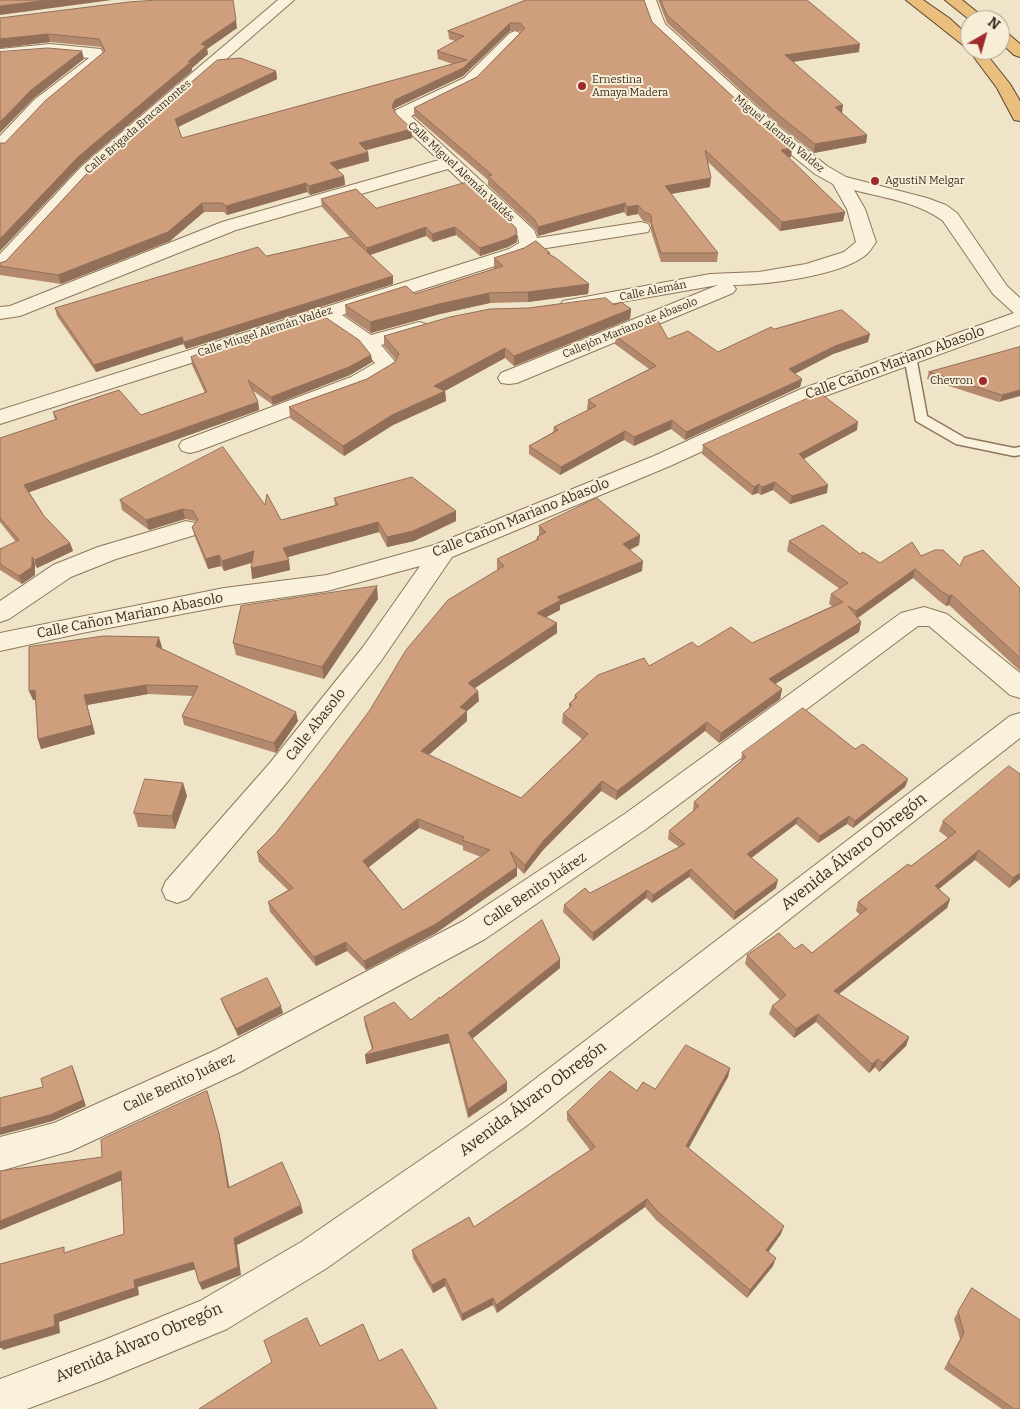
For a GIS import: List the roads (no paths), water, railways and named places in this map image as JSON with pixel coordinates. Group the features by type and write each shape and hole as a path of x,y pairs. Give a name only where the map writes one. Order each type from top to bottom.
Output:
{"highway":[{"path":"913,0 944,21 960,36"},
{"path":"952,0 966,10"},
{"path":"1010,43 1020,52"},
{"path":"982,60 1004,87 1020,116"}],"street":[{"name":"Calle Brigada Bracamontes","path":"0,265 87,171 287,0"},
{"name":"Miguel Alemán Valdez","path":"649,0 658,26 773,131 821,170 840,181 921,202 950,217 1000,290 1020,309"},
{"name":"Calle Miguel Alemán Valdés","path":"515,36 470,81 402,114 404,118 527,234 529,245"},
{"path":"0,54 50,49 95,52 97,59 40,104 0,146"},
{"path":"0,313 13,312 229,226 452,162"},
{"name":"Calle Alemán","path":"547,308 606,300 712,279 751,278 816,267 851,256 860,251 866,242 856,209 840,181"},
{"name":"Calle Miugel Alemán Valdez","path":"0,417 516,253 529,245 641,228"},
{"name":"Callejón Mariano de Abasolo","path":"509,378 751,278"},
{"path":"190,446 359,382 387,365 368,342 324,313"},
{"name":"Calle Cañon Mariano Abasolo","path":"0,642 77,625 224,597 327,583 443,552 662,461 809,394 910,356 1020,318"},
{"path":"368,342 438,322"},
{"path":"0,613 62,571 107,553 186,529"},
{"name":"Calle Abasolo","path":"177,890 280,772 372,654 443,552"},
{"name":"Calle Benito Juárez","path":"0,1154 58,1139 228,1061 474,930 636,821 910,619 924,616 938,620 1020,688"},
{"name":"Avenida Álvaro Obregón","path":"0,1399 104,1360 213,1315 314,1255 517,1113 1020,723"}],"lane":[{"path":"910,356 922,418 961,441 1020,452"}],"place":[{"name":"Ernestina Amaya Madera","path":"582,86"},
{"name":"AgustiN Melgar","path":"875,181"},
{"name":"Chevron","path":"983,381"}]}
